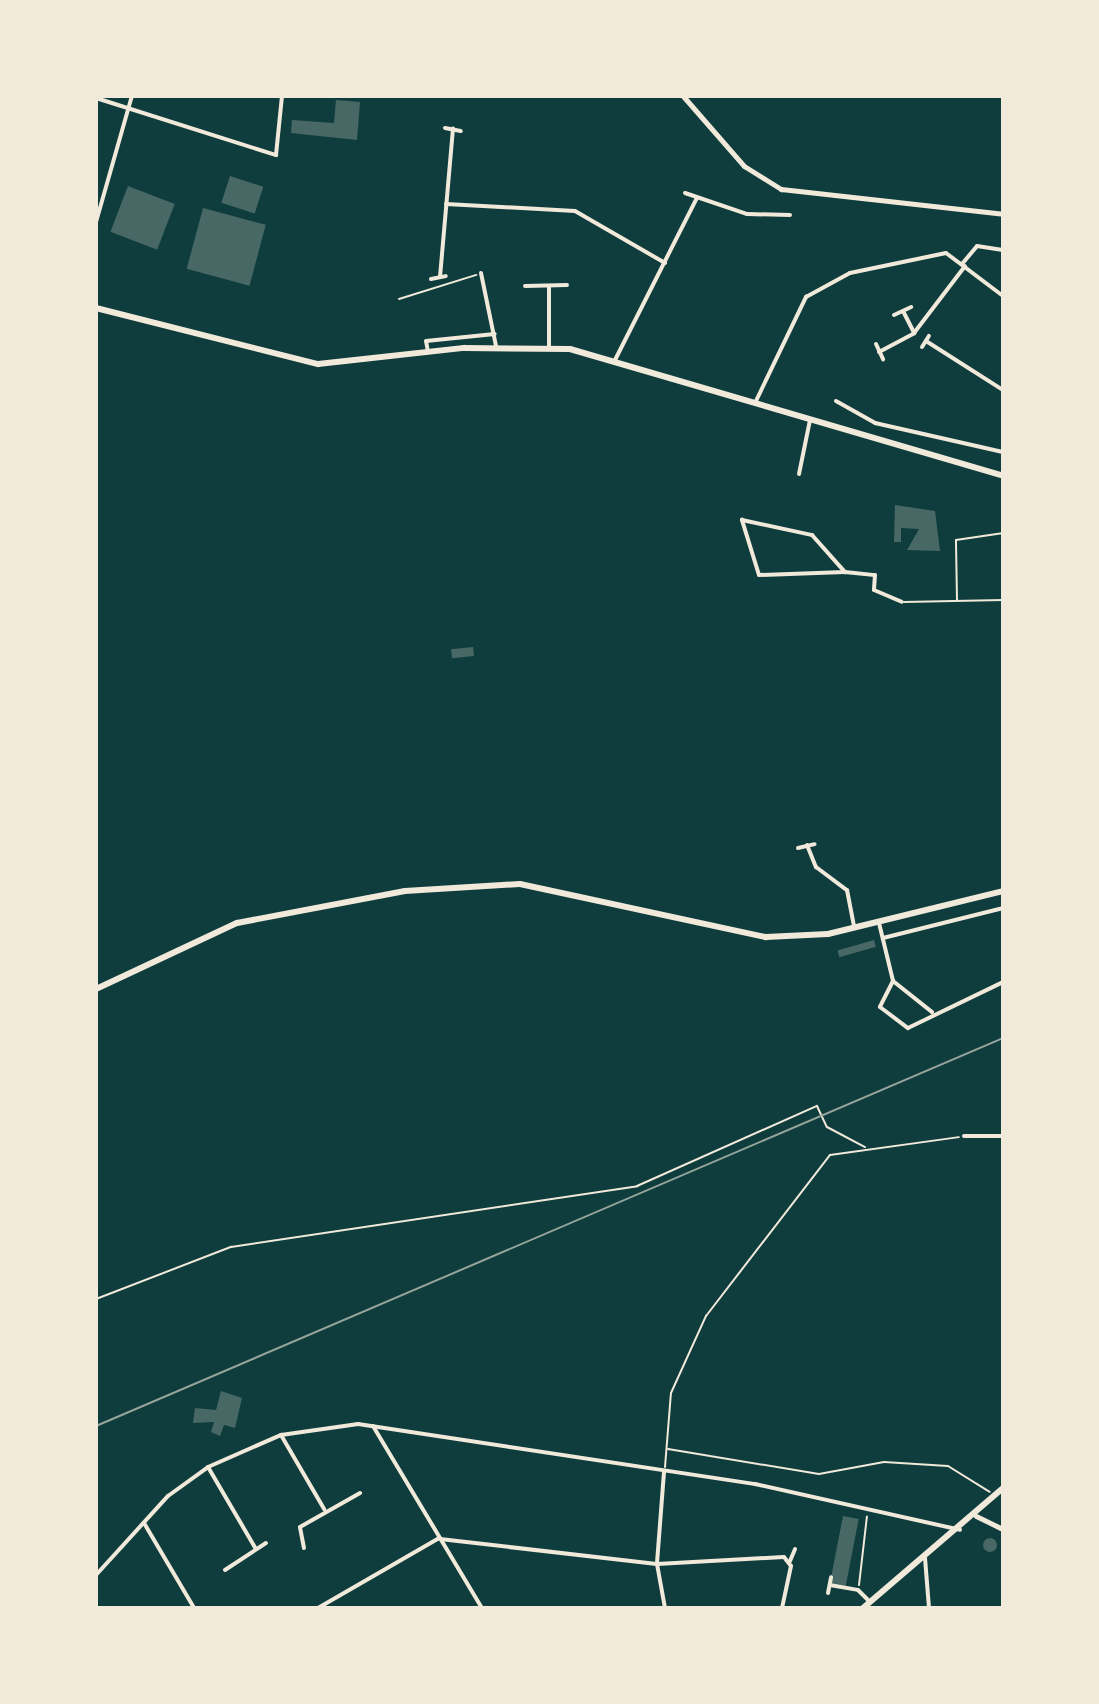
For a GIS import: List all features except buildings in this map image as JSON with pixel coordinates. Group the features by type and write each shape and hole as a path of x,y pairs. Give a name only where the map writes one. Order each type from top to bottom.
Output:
{"main road":[{"path":"96,308 318,364 496,346 549,347 615,360 1003,476"},
{"path":"96,989 237,923 450,886 547,888 749,936 803,937 1003,891"},
{"path":"863,1608 960,1530 1003,1488"}],"street":[{"path":"96,222 132,96"},
{"path":"96,98 276,155 282,96"},
{"path":"683,96 744,166 781,189 1003,214"},
{"path":"445,128 461,131"},
{"path":"431,279 443,277 453,129"},
{"path":"685,193 747,214 790,215"},
{"path":"615,360 697,198"},
{"path":"446,204 575,211 665,263"},
{"path":"879,352 914,333 977,246 1003,250"},
{"path":"755,403 806,297 879,262 946,253 1003,296"},
{"path":"481,273 496,346"},
{"path":"525,286 567,285"},
{"path":"549,286 549,347"},
{"path":"894,315 911,307"},
{"path":"903,311 914,333"},
{"path":"428,352 426,341 495,334"},
{"path":"926,341 1003,390"},
{"path":"876,344 883,359"},
{"path":"836,401 840,409 903,429 1003,452"},
{"path":"799,474 810,420"},
{"path":"845,572 812,535 742,520 759,575 845,572 875,575 874,590 902,602"},
{"path":"798,848 815,844"},
{"path":"807,845 816,867 847,890 854,927"},
{"path":"883,938 1003,908"},
{"path":"878,919 893,981 932,1012"},
{"path":"893,981 880,1007 904,1027 1003,982"},
{"path":"964,1136 1003,1136"},
{"path":"373,1426 482,1608"},
{"path":"96,1575 144,1523 208,1467 281,1435 373,1426 868,1506 960,1530"},
{"path":"281,1435 324,1510"},
{"path":"208,1467 256,1549"},
{"path":"664,1472 657,1564 665,1608"},
{"path":"304,1548 298,1532 309,1521 324,1510 360,1493"},
{"path":"976,1516 1003,1529"},
{"path":"144,1523 194,1608"},
{"path":"318,1608 440,1539 657,1564 790,1561"},
{"path":"225,1570 266,1543"},
{"path":"782,1608 795,1549"},
{"path":"925,1558 929,1608"},
{"path":"828,1593 831,1577"},
{"path":"830,1585 858,1590 870,1602"}],"lane":[{"path":"957,600 956,540 1003,533"},
{"path":"902,602 1003,600"}],"path":[{"path":"399,299 481,273"},
{"path":"96,1299 231,1247 637,1186 819,1109 827,1127 865,1147"},
{"path":"664,1472 671,1393 706,1316 830,1155 865,1147 964,1136"},
{"path":"667,1449 819,1474 884,1462 948,1466 970,1474 995,1497"},
{"path":"858,1590 868,1506"}],"railway":[{"path":"96,1426 1003,1038"}]}
